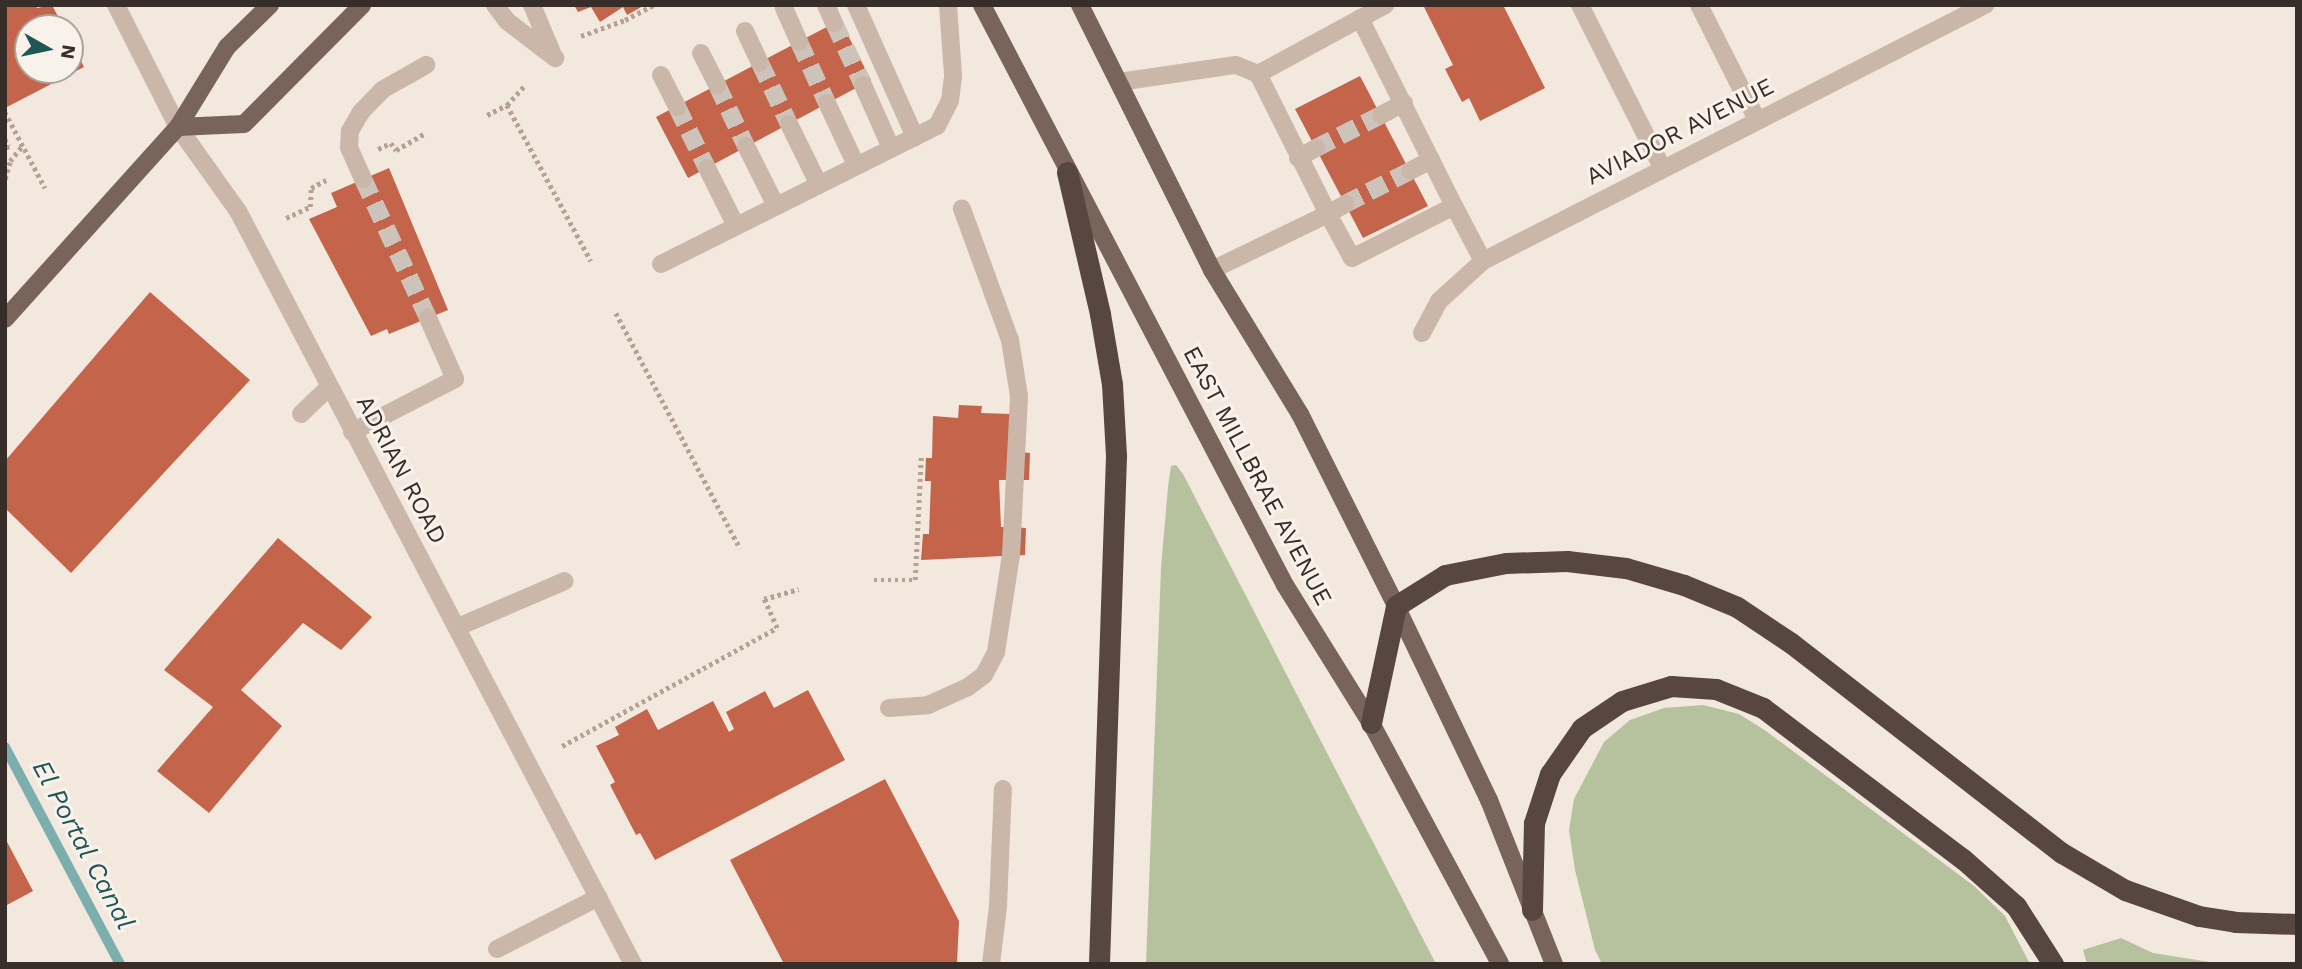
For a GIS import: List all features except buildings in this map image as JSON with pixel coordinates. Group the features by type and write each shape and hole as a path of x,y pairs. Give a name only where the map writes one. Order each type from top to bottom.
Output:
{"highway":[{"path":"1068,172 1100,314 1112,384 1116,456 1099,964"},
{"path":"1371,723 1396,606 1445,575 1506,563 1567,561 1626,568 1684,585 1737,607 1791,643 2062,853 2094,874 2125,890 2199,915 2235,922 2297,924"},
{"path":"1532,911 1534,823 1550,774 1582,728 1622,701 1671,686 1716,690 1763,708 1963,859 2016,906 2053,964"}],"main road":[{"path":"5,319 178,127 226,47 270,5"},
{"path":"178,127 244,124 362,5"},
{"name":"EAST MILLBRAE AVENUE","path":"982,5 1286,585 1371,723 1500,964"},
{"path":"1080,5 1212,270 1300,414 1396,606 1489,800 1554,964"}],"street":[{"name":"ADRIAN ROAD","path":"116,5 178,127 238,211 634,964"},
{"path":"495,5 506,21 555,58 532,5"},
{"path":"826,5 834,23"},
{"path":"856,5 915,137"},
{"path":"661,264 937,126 950,101 953,75 948,5"},
{"path":"1258,74 1385,5"},
{"path":"1580,5 1662,167"},
{"path":"1699,5 1756,120"},
{"name":"AVIADOR AVENUE","path":"1422,333 1439,301 1483,261 1662,167 1985,5"},
{"path":"784,9 799,42"},
{"path":"1360,18 1483,261"},
{"path":"745,31 760,63"},
{"path":"701,53 717,85"},
{"path":"363,179 349,148 350,131 361,113 382,90 426,65"},
{"path":"1119,82 1236,65 1258,74 1298,158 1352,258 1454,206"},
{"path":"661,75 677,107"},
{"path":"863,85 891,148"},
{"path":"827,103 856,165"},
{"path":"1381,114 1404,103"},
{"path":"789,124 819,184"},
{"path":"746,146 776,206"},
{"path":"1298,158 1316,148"},
{"path":"1410,171 1431,160"},
{"path":"707,168 736,226"},
{"path":"1212,270 1345,204"},
{"path":"889,708 928,705 968,687 984,675 996,652 1011,555 1019,396 1010,340 962,209"},
{"path":"352,432 456,379 428,318"},
{"path":"301,414 329,387"},
{"path":"458,627 565,582"},
{"path":"991,964 998,906 1003,789"},
{"path":"497,949 599,897"}],"path":[{"path":"581,36 625,20 653,5"},
{"path":"487,115 507,105 526,84"},
{"path":"507,105 590,261"},
{"path":"6,113 45,188"},
{"path":"379,149 391,143 396,150 424,134"},
{"path":"5,139 9,146 5,150"},
{"path":"5,179 10,161 23,145"},
{"path":"286,218 310,207 311,188 326,180"},
{"path":"616,313 740,548"},
{"path":"874,580 915,580 921,457"},
{"path":"562,746 777,628 764,598 799,589"}],"green space":[{"path":"1176,465 1436,964 1146,964 1161,568 1171,466"},
{"path":"1703,705 1739,714 1766,731 1974,886 2005,916 2030,964 1602,964 1595,950 1575,870 1569,830 1574,799 1604,742 1630,720 1664,708"},
{"path":"2121,938 2153,953 2222,964 2087,964 2083,950"}],"waterway":[{"name":"El Portal Canal","path":"5,747 120,964"}],"tunnel":[{"path":"834,23 863,85"},
{"path":"799,42 827,103"},
{"path":"760,63 789,124"},
{"path":"717,85 746,146"},
{"path":"677,107 707,168"},
{"path":"1316,148 1381,115"},
{"path":"1345,204 1410,171"},
{"path":"363,179 428,318"}]}
